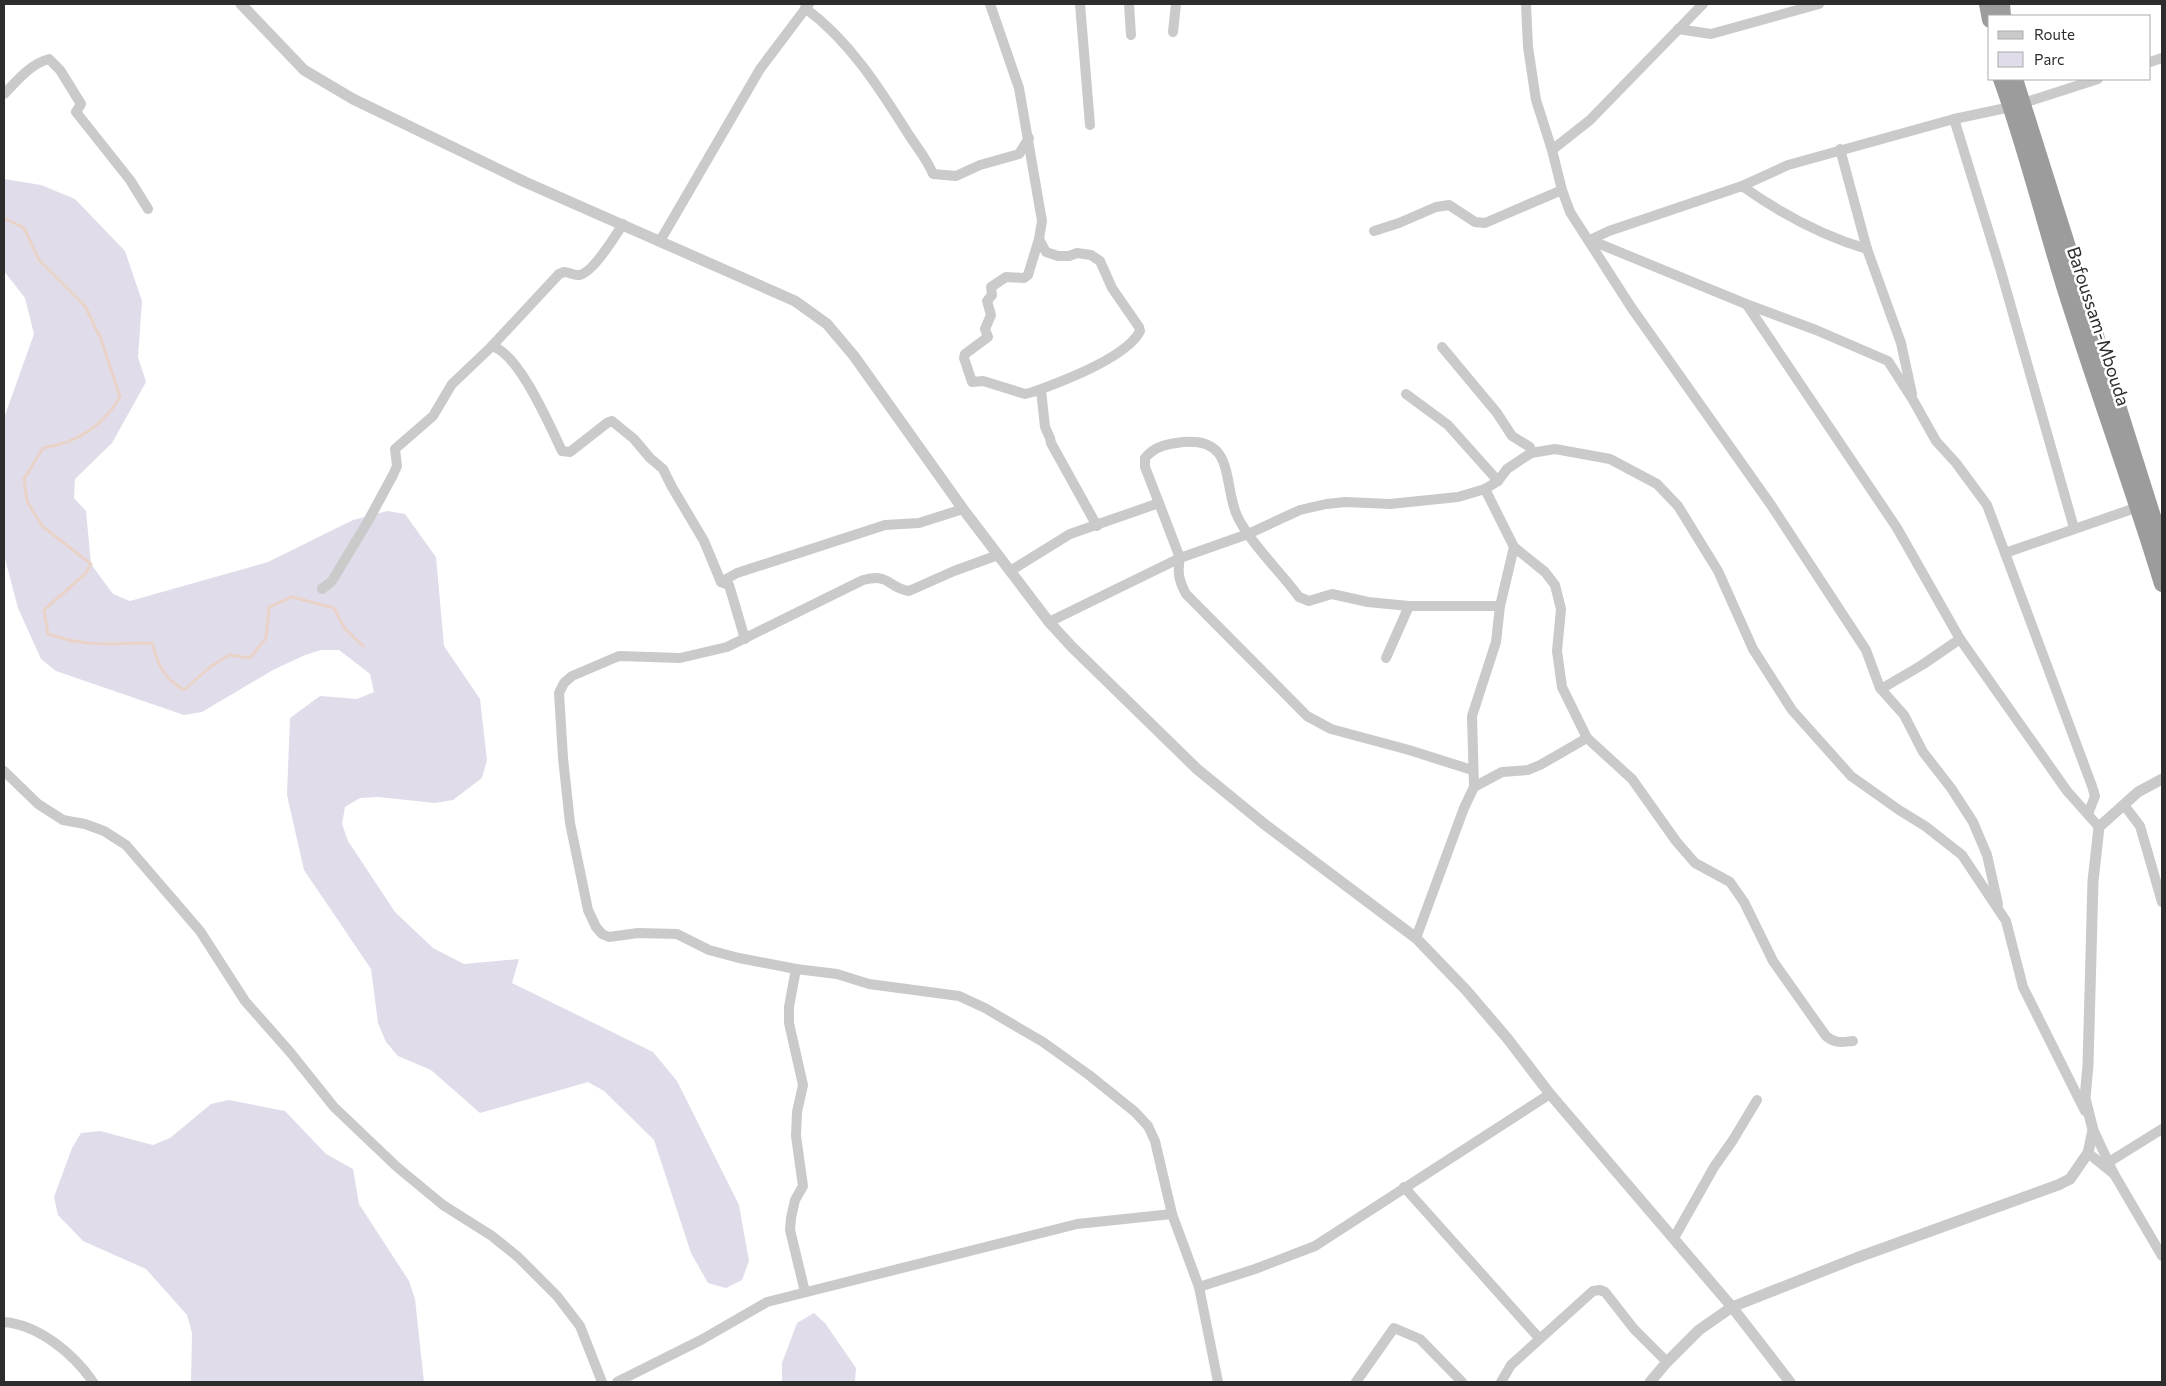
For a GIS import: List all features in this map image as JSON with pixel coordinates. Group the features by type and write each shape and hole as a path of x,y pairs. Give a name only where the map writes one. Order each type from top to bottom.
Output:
{"highway":[{"name":"Bafoussam-Mbouda","path":"2002,80 2017,105"},
{"name":"Bafoussam-Mbouda","path":"2015,80 2017,105 2087,333 2144,505 2162,584"},
{"name":"Bafoussam-Mbouda","path":"2144,505 2162,545"}],"street":[{"path":"241,4 304,70 353,99 526,182 795,301 826,324 881,392 963,509 1049,622 1133,709 1197,769 1263,822 1416,938 1466,990 1507,1038 1550,1094 1732,1307 1790,1382"},
{"path":"990,4 1019,88 1041,208 1039,239 1028,275 1024,278 1006,277 992,287 992,296 987,300 991,315 985,329 988,337 968,351 964,358 972,382 983,381 1024,394 1041,390 1091,370 1121,350 1140,331 1112,288 1100,261 1091,254 1077,253 1070,256 1058,256 1046,252 1039,239"},
{"path":"1080,4 1090,125"},
{"path":"1129,4 1131,35"},
{"path":"1173,32 1176,4"},
{"path":"1526,4 1528,47 1536,100 1570,212 1590,240 1631,307 1771,505 1866,650 1881,689 1904,715 1923,752 1951,788 1973,822 1987,855 1996,900 2006,921 2023,987 2110,1162 2114,1174 2162,1256"},
{"path":"1552,150 1590,120 1703,4"},
{"path":"1678,29 1711,34 1819,4"},
{"path":"660,241 760,69 807,6 844,42 870,76 916,146 927,159 933,174 956,176 980,165 1019,154 1029,138"},
{"path":"4,94 41,61 49,59 60,70 81,104 76,112 130,180 148,209"},
{"path":"1590,240 1608,231 1742,186 1788,165 1840,149 1954,119 2017,105 2095,80"},
{"path":"1954,119 2000,268 2074,528"},
{"path":"1840,149 1868,249 1901,343 1913,400"},
{"path":"1742,186 1763,201 1823,233 1868,249"},
{"path":"1374,231 1443,206 1450,206 1475,222 1485,223 1562,190"},
{"path":"322,589 332,581 368,523 397,466 394,454 395,449 433,416 452,384 492,346 559,274 569,272 578,276 587,270 601,256 623,224"},
{"path":"1590,240 1746,304 1816,330 1888,361 1936,441 1956,463 1987,505 2092,786 2095,796 2088,814"},
{"path":"1746,304 1897,528 1960,639 2067,791 2099,827"},
{"path":"492,346 501,348 509,357 531,390 562,450 570,452 612,421 617,423 663,469 704,541 721,582 729,585 745,638"},
{"path":"1442,347 1498,413 1512,436 1530,447 1531,453"},
{"path":"1041,390 1045,427 1050,443 1097,526"},
{"path":"1406,394 1448,425 1498,481"},
{"path":"1472,770 1409,750 1331,729 1307,716 1186,594 1179,579 1178,567 1180,558 1145,466 1145,458 1152,450 1166,444 1193,441 1208,445 1216,450 1225,464 1234,508 1248,534 1299,597 1309,601 1332,594 1368,602 1409,606 1500,606"},
{"path":"1049,622 1180,558 1248,534 1300,510 1346,502 1390,504 1458,497 1485,489 1498,481 1507,469 1531,453 1555,449 1610,459 1657,484 1678,506 1718,571 1753,649 1792,710 1851,776 1925,826 1962,855 2006,921"},
{"path":"1485,489 1514,547 1545,572 1555,585 1561,609 1557,651 1562,687 1587,738 1632,778 1676,841 1695,863 1713,871 1730,882 1744,902 1773,961 1826,1036 1838,1043 1853,1041"},
{"path":"1010,571 1070,534 1088,526 1097,526 1159,503"},
{"path":"2005,552 2144,505"},
{"path":"721,582 737,573 885,525 919,523 963,509"},
{"path":"1416,938 1464,808 1474,787 1472,770 1472,716 1496,642 1500,606 1514,547"},
{"path":"998,555 954,571 909,592 901,590 883,577 862,580 727,647 680,658 619,656 572,676 564,683 559,693 570,822 588,910 596,927 602,934 610,937 638,933 677,934 709,950 796,969 837,974 869,984 959,996 985,1008 1043,1042 1089,1075 1135,1112 1148,1126 1155,1141 1172,1214 1199,1286 1218,1382"},
{"path":"1386,658 1409,606"},
{"path":"1881,689 1922,665 1960,639"},
{"path":"1474,787 1502,772 1528,770 1540,765 1587,738"},
{"path":"4,771 38,804 63,820 85,824 104,832 126,845 200,930 246,1001 334,1107 397,1168 443,1205 492,1236 518,1257 557,1296 580,1326 602,1382"},
{"path":"1650,1382 1699,1330 1732,1307 1856,1258 2070,1179 2088,1153 2093,1130 2085,1098 2093,881 2099,827 2146,787 2162,779"},
{"path":"2124,805 2140,826 2162,902"},
{"path":"796,969 789,1007 789,1023 802,1085 797,1112 796,1136 803,1186 795,1200 790,1218 790,1230 805,1292"},
{"path":"1199,1286 1303,1252 1550,1094"},
{"path":"1674,1238 1714,1167 1734,1140 1756,1100"},
{"path":"2110,1162 2162,1129"},
{"path":"2088,1153 2114,1174"},
{"path":"1404,1187 1539,1338"},
{"path":"617,1382 701,1340 767,1302 1076,1224 1172,1214"},
{"path":"1501,1382 1511,1365 1539,1338 1593,1291 1600,1290 1605,1292 1634,1329 1667,1362"},
{"path":"4,1322 14,1323 33,1330 60,1348 86,1372 93,1382"},
{"path":"1356,1382 1394,1328 1420,1339 1462,1382"}],"green space":[{"path":"4,179 41,185 75,199 125,251 142,301 138,357 146,382 112,443 75,479 74,498 86,511 91,564 113,594 130,601 268,562 353,520 387,511 405,514 436,557 444,646 480,699 487,760 482,778 453,800 435,803 378,797 360,798 345,807 342,824 348,841 395,912 433,948 464,964 519,959 512,983 653,1052 677,1081 739,1205 749,1261 742,1280 726,1288 708,1283 691,1253 654,1140 604,1091 588,1082 480,1113 431,1070 398,1056 386,1042 378,1023 371,969 304,870 287,795 290,718 320,696 357,699 374,692 370,674 339,650 321,650 305,655 273,670 202,712 184,715 56,671 41,659 18,608 4,555 4,418 34,334 25,298 4,271"},
{"path":"229,1100 285,1111 326,1154 353,1169 359,1204 409,1281 415,1299 424,1382 191,1382 192,1333 187,1315 146,1269 83,1241 58,1215 54,1197 72,1148 81,1133 100,1131 153,1145 170,1138 211,1104"},
{"path":"814,1313 825,1323 856,1368 855,1382 782,1382 782,1363 797,1323"}],"waterway":[{"path":"4,218 24,228 39,260 85,306 101,339 120,397 106,417 88,432 67,442 43,448 24,479 27,501 42,526 91,564 85,574 44,610 48,634 88,643 152,643 166,676 184,690 210,667 229,655 250,658 266,638 269,607 292,597 334,608 345,629 363,646"}]}
